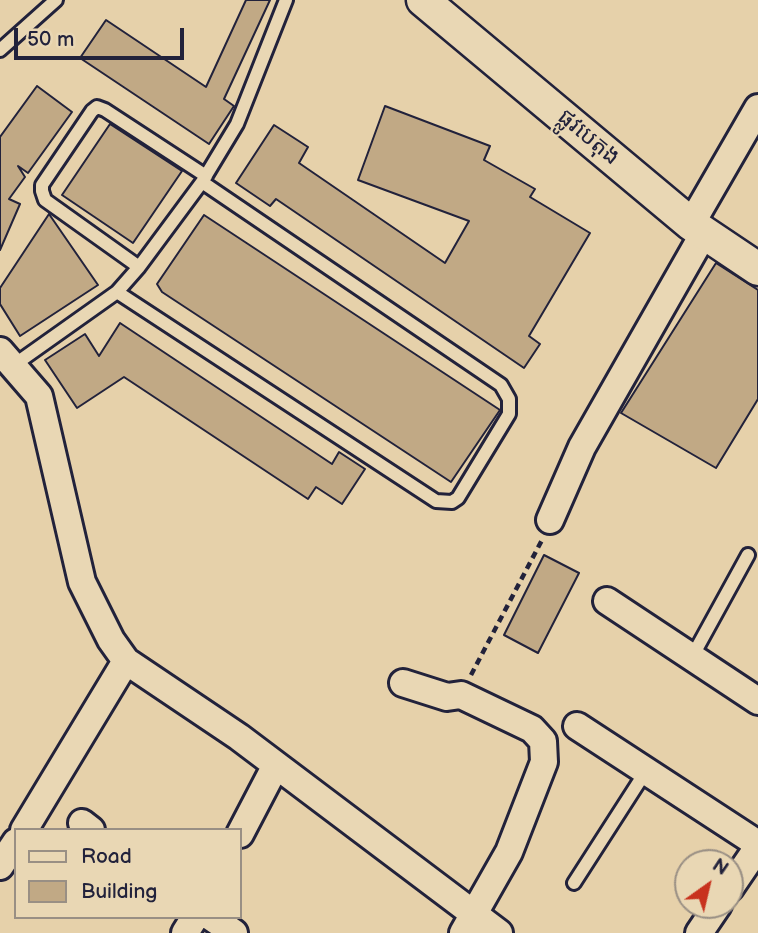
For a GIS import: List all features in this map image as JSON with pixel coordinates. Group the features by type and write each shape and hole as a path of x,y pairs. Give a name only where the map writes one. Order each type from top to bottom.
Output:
{"street":[{"name":"ផ្លូវបេតុង","path":"424,0 698,229 758,269"},
{"path":"550,520 582,447 698,229 758,108"},
{"path":"7,358 39,397 82,582 111,640 127,662 276,765 469,925 499,933"},
{"path":"607,601 758,701"},
{"path":"25,828 127,662"},
{"path":"403,683 447,697 461,695 532,729 543,741 544,761 509,852 469,925"},
{"path":"577,726 758,845 744,866"},
{"path":"242,830 276,765"},
{"path":"0,866 14,845"},
{"path":"214,919 234,933"}],"lane":[{"path":"0,50 56,0"},
{"path":"7,358 117,292 139,267 204,179 237,124 286,0"},
{"path":"117,292 436,501 452,502 466,489 509,414 509,399 501,385 97,107 42,185 42,191 46,200 139,267"},
{"path":"692,657 748,555"},
{"path":"574,883 646,771"}],"path":[{"path":"461,695 550,520"}],"building":[{"path":"246,0 270,0 224,99 234,106 209,144 80,58 106,20 206,87"},
{"path":"37,86 72,112 28,173 18,166 25,177 9,199 20,204 0,250 0,137"},
{"path":"385,106 490,146 484,160 535,189 530,197 590,233 529,336 540,344 524,368 276,199 270,206 236,183 274,125 308,147 299,163 445,263 469,221 358,180"},
{"path":"110,124 182,171 133,243 62,195"},
{"path":"49,214 98,285 20,336 0,304 0,288"},
{"path":"204,215 500,410 451,482 162,292 157,284"},
{"path":"716,263 758,290 758,399 716,468 621,413"},
{"path":"120,323 332,464 339,452 365,469 342,504 316,487 308,499 124,377 77,408 45,360 85,334 99,356"},
{"path":"544,555 579,573 538,653 504,635"}]}
